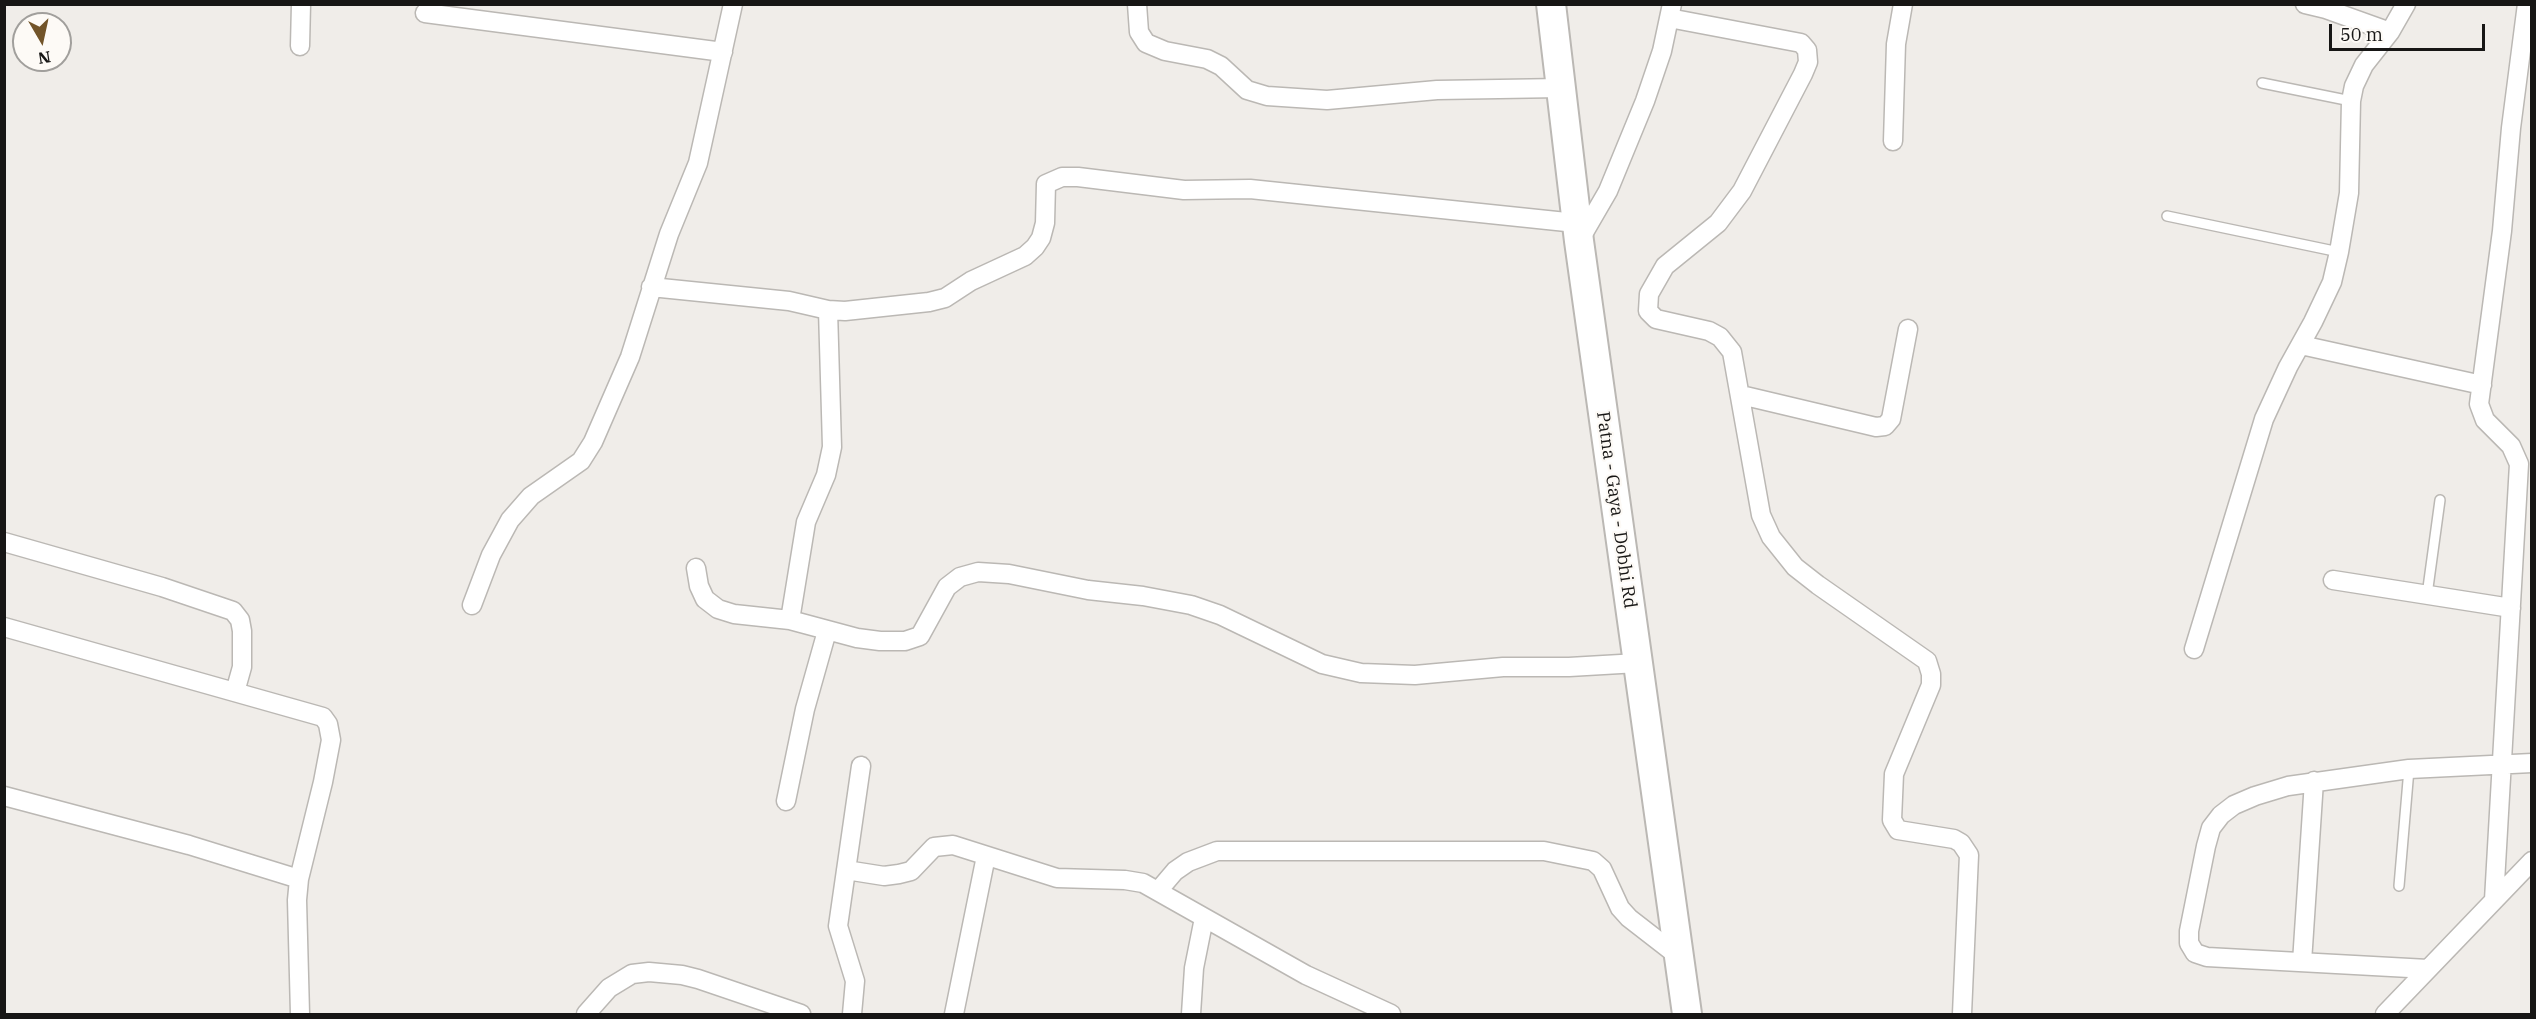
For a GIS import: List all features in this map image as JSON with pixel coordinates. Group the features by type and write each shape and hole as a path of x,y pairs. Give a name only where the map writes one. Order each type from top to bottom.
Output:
{"main road":[{"name":"Patna - Gaya - Dobhi Rd","path":"1551,4 1578,232 1687,1014"}],"street":[{"path":"300,46 301,4"},
{"path":"472,605 491,555 510,520 531,496 581,461 592,442 630,357 669,234 698,163 733,4"},
{"path":"1137,4 1139,32 1146,43 1165,51 1207,59 1221,66 1247,90 1267,96 1327,100 1437,90 1561,87"},
{"path":"1893,141 1896,44 1903,4"},
{"path":"2305,4 2326,9 2390,32"},
{"path":"2194,649 2264,419 2332,282 2349,193 2351,101 2358,76 2390,32 2406,4"},
{"path":"2494,900 2519,464 2511,446 2490,427 2481,413 2479,404 2502,231 2527,4"},
{"path":"651,287 789,301 828,310 864,310 945,298 971,281 1025,256 1041,238 1045,224 1046,184 1062,177 1184,190 1250,189 1578,232 1601,205 1624,153 1655,73 1670,11 1801,43 1807,50 1808,62 1742,191 1718,223 1665,266 1653,286 1647,302 1648,310 1656,319 1709,331 1727,343 1736,364 1761,515 1771,537 1795,567 1927,661 1931,684 1894,774 1892,820 1898,830 1954,839 1961,843 1969,855 1962,1014"},
{"path":"424,13 723,52"},
{"path":"790,620 806,522 826,475 832,447 828,310"},
{"path":"1741,395 1876,427 1885,426 1891,419 1908,329"},
{"path":"2301,345 2482,385"},
{"path":"4,542 162,587 233,611 240,620 242,643 242,667 235,692"},
{"path":"696,568 699,586 705,599 718,609 734,614 790,620 827,631 880,641 905,641 921,636 947,587 960,577 978,572 1009,574 1088,590 1191,605 1220,615 1322,664 1361,673 1414,675 1503,667 1569,667 1638,663"},
{"path":"2333,580 2511,608"},
{"path":"4,627 323,717 328,724 331,740 299,879 296,948 300,1014"},
{"path":"786,801 805,709 827,631"},
{"path":"2428,969 2199,955 2192,949 2189,931 2211,828 2221,815 2234,805 2255,796 2314,781 2409,769 2532,762"},
{"path":"852,1014 855,981 838,926 861,766"},
{"path":"2301,962 2314,781"},
{"path":"4,796 189,845 299,879"},
{"path":"846,870 884,876 899,874 911,871 928,852 943,845 953,845 1057,878 1125,880 1143,883 1306,975 1390,1014"},
{"path":"1158,891 1175,871 1188,862 1217,851 1544,851 1593,861 1602,869 1620,908 1629,918 1678,956"},
{"path":"954,1014 986,856"},
{"path":"2385,1014 2532,861"},
{"path":"1191,1014 1194,969 1204,918"},
{"path":"586,1014 609,988 632,974 649,972 698,979 801,1014"}],"lane":[{"path":"2262,83 2351,101"},
{"path":"2167,216 2339,252"},
{"path":"2427,595 2440,500"},
{"path":"2399,886 2409,769"}]}
